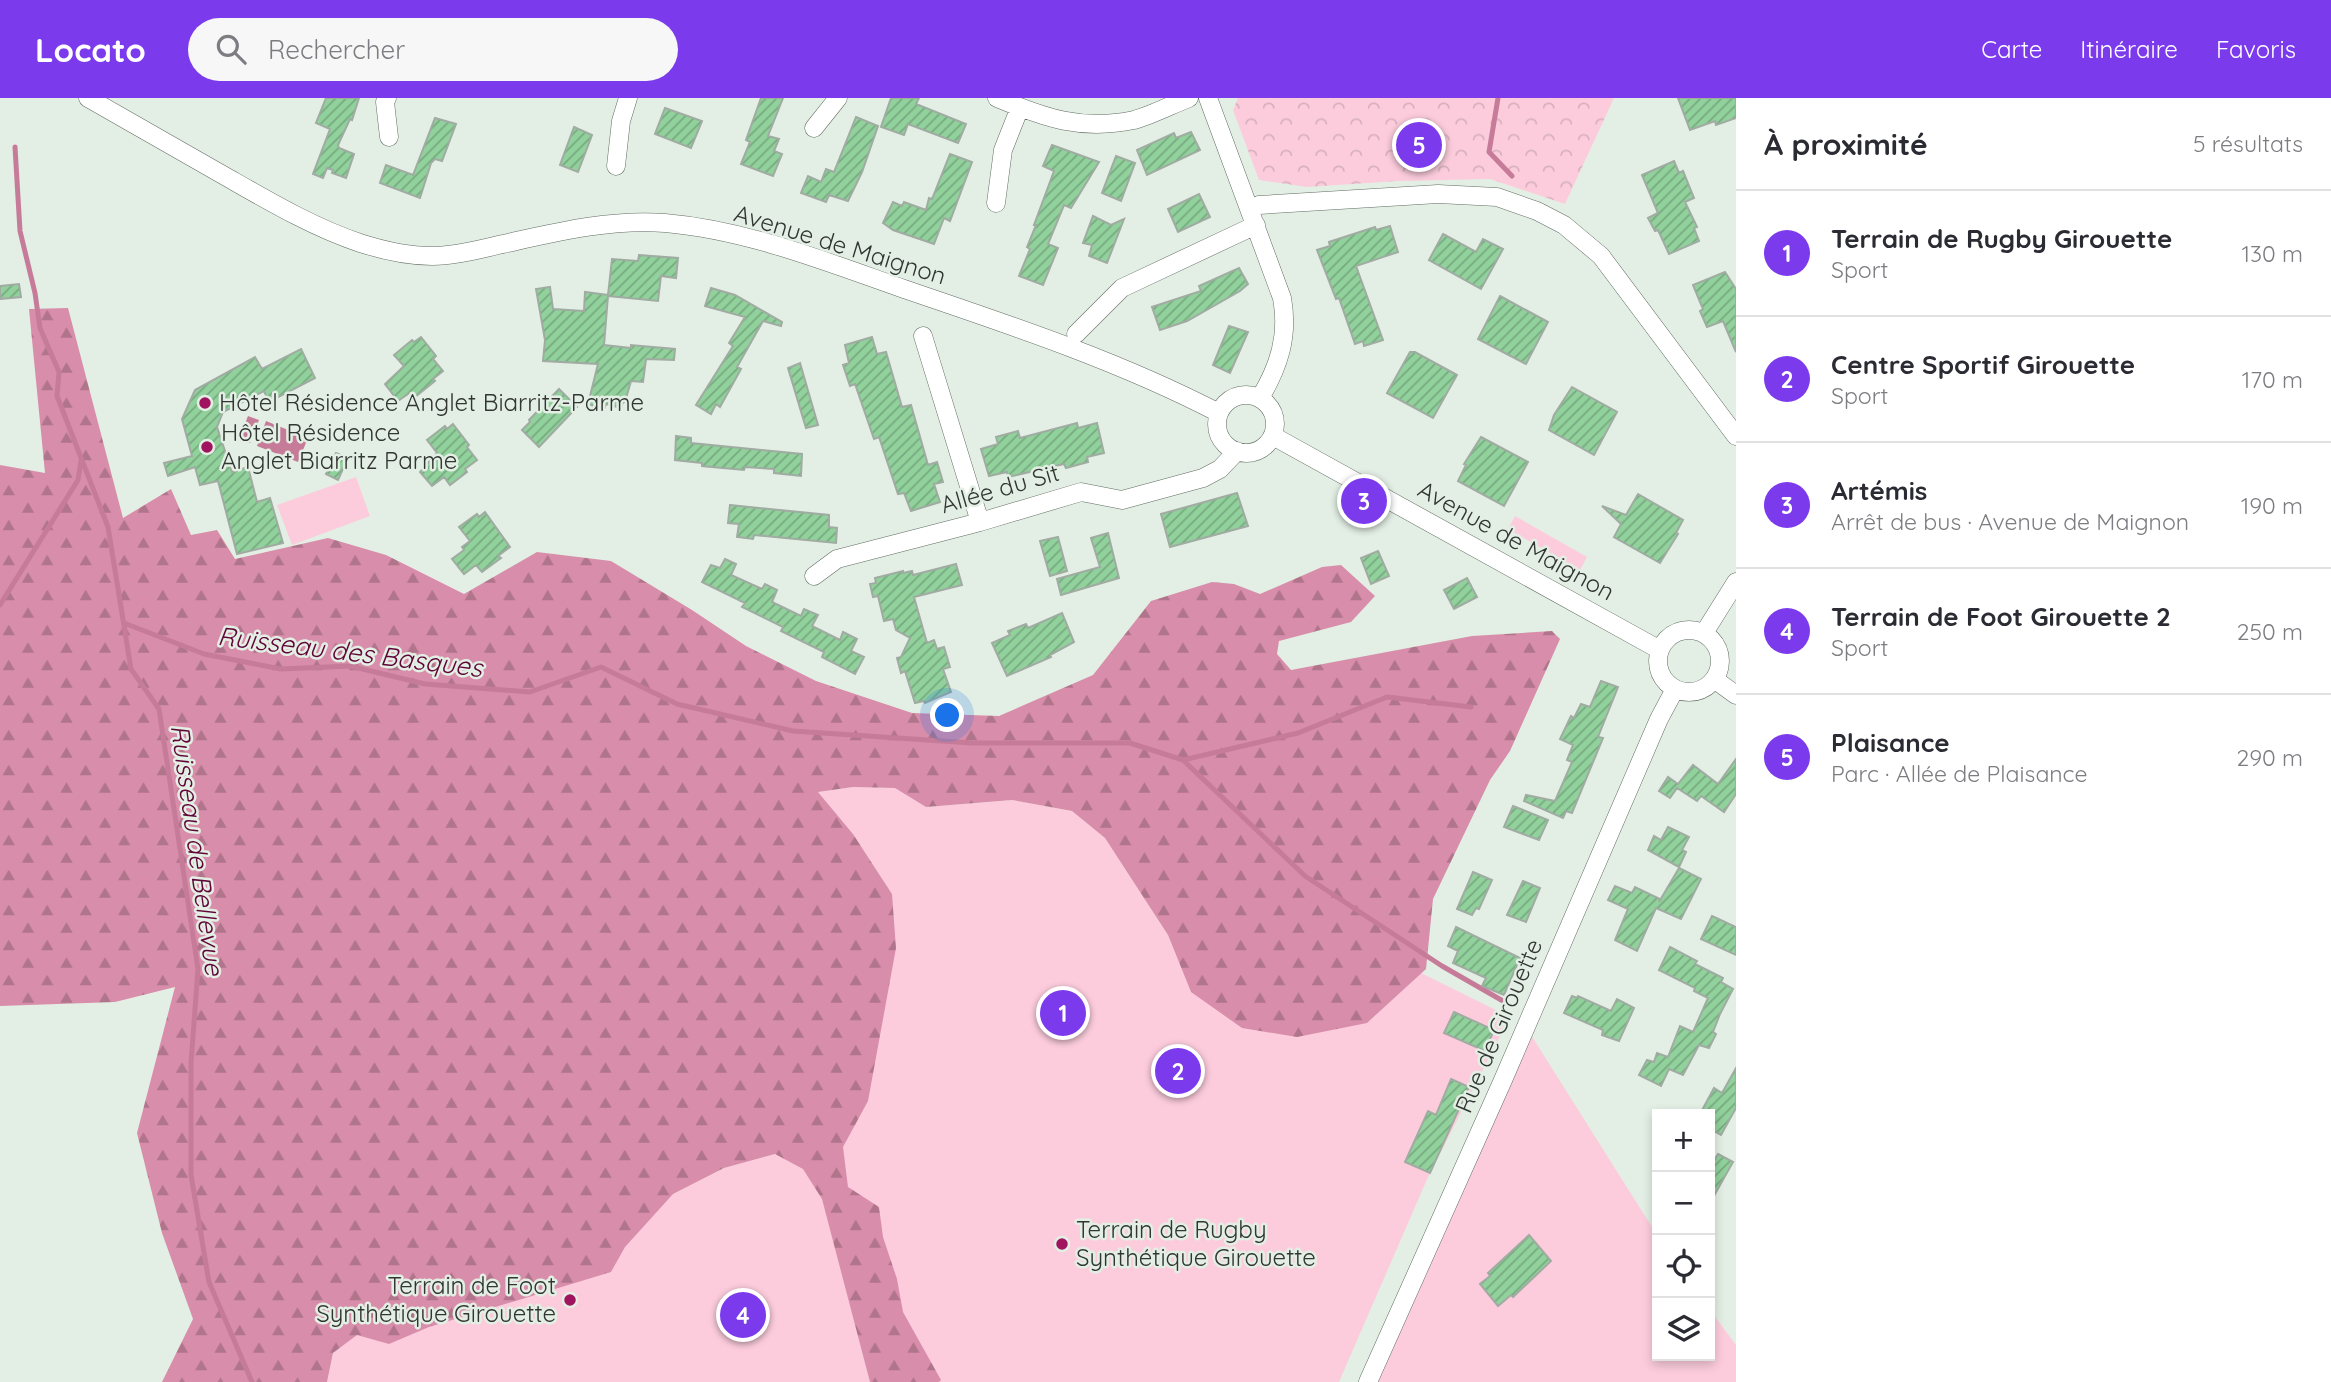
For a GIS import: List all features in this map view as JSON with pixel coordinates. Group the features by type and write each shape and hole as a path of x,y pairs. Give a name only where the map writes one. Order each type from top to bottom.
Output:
{"street":[{"name":"Avenue de Maignon","path":"90,98 260,196 308,221 361,243 430,256 461,253 578,227 613,223 664,223 704,229 810,256 933,299 1071,349 1184,395 1219,413"},
{"path":"387,98 385,102 389,137"},
{"path":"616,166 621,121 628,98"},
{"path":"814,128 838,98"},
{"path":"997,98 1057,120 1080,125 1135,119 1189,98"},
{"path":"1208,98 1282,298 1285,316 1282,349 1272,378 1260,398"},
{"path":"996,203 1003,150 1020,107"},
{"path":"1076,334 1122,288 1253,217 1259,205 1438,194 1497,197 1536,211 1564,225 1601,256 1736,436"},
{"path":"923,337 980,522"},
{"path":"1248,395 1260,398 1269,405 1274,415 1273,436 1264,447 1256,451 1237,452 1225,444 1218,432 1219,413 1226,403 1236,397 1248,395"},
{"name":"Avenue de Maignon","path":"1273,436 1660,650"},
{"name":"Allée du Sit","path":"814,576 837,559 980,522 1081,492 1122,500 1203,478 1229,462 1237,452"},
{"path":"1704,633 1736,582"},
{"path":"1686,629 1704,633 1718,649 1719,670 1708,685 1692,692 1675,688 1662,677 1659,668 1660,650 1676,633 1686,629"},
{"path":"1714,679 1736,695"},
{"name":"Rue de Girouette","path":"1368,1382 1675,688"}],"green space":[{"path":"1238,98 1614,98 1565,204 1490,179 1307,187 1259,180 1233,110"},
{"path":"68,308 123,518 171,489 191,535 217,530 235,559 328,538 386,555 464,594 537,552 611,561 746,646 816,681 912,713 999,716 1093,675 1151,601 1212,582 1234,584 1260,594 1322,567 1341,565 1375,596 1351,622 1279,641 1277,654 1291,670 1472,636 1552,631 1560,639 1510,751 1490,780 1433,899 1426,969 1367,1023 1297,1037 1242,1028 1191,992 1168,935 1105,838 1072,811 1012,800 926,807 895,788 853,787 818,792 853,834 892,894 896,948 868,1101 843,1147 848,1187 879,1207 883,1237 897,1279 903,1312 941,1380 939,1382 870,1382 822,1199 803,1169 775,1154 724,1168 673,1194 625,1247 611,1272 429,1327 389,1344 357,1335 333,1353 327,1382 162,1382 193,1319 162,1233 137,1133 175,987 115,1002 0,1006 0,465 45,473 29,309"},
{"path":"356,477 370,516 292,545 277,505"},
{"path":"1515,516 1587,557 1580,570 1508,529"},
{"path":"853,787 896,788 926,807 1012,800 1072,811 1105,838 1168,935 1191,992 1367,1023 1421,973 1510,1017 1428,1177 1339,1382 327,1382 333,1353 357,1334 673,1194 724,1168 775,1154 892,894 853,834 818,792"},
{"path":"1531,1035 1652,1227 1652,1361 1715,1361 1715,1317 1736,1345 1736,1382 1377,1382"}],"shaded area":[{"path":"248,416 259,420 250,443 239,439"},
{"path":"266,421 308,438 298,462 257,446"}],"building":[{"path":"326,98 359,98 352,120 350,119 338,145 339,148 354,154 346,178 327,168 323,178 313,174 330,129 316,123"},
{"path":"761,98 783,98 768,136 779,139 774,151 782,154 773,176 741,164 750,142 746,140"},
{"path":"891,98 919,98 916,104 966,124 958,143 908,124 904,135 881,127"},
{"path":"1678,98 1736,98 1736,118 1716,125 1715,121 1690,130"},
{"path":"665,108 702,121 691,148 655,134"},
{"path":"856,117 878,126 862,172 848,201 829,195 826,202 801,193 808,176 821,182 826,169 834,172"},
{"path":"435,118 456,124 442,161 435,159 431,163 420,198 380,183 386,165 413,175"},
{"path":"574,127 592,135 578,172 560,165"},
{"path":"1191,132 1200,150 1147,175 1137,150 1174,133 1176,138"},
{"path":"1052,145 1099,162 1071,208 1064,205 1048,244 1058,248 1043,285 1019,276 1054,171 1043,166"},
{"path":"950,154 972,162 950,221 944,218 934,244 893,230 883,223 893,202 902,206 904,202 926,210"},
{"path":"1116,156 1135,163 1121,201 1102,193"},
{"path":"1674,161 1679,173 1683,171 1694,198 1685,202 1697,227 1694,228 1699,241 1669,254 1658,230 1655,231 1648,218 1658,213 1642,175"},
{"path":"1199,194 1210,217 1178,232 1168,209"},
{"path":"1093,216 1111,225 1124,219 1107,263 1089,256 1092,245 1083,243"},
{"path":"1390,226 1398,252 1356,266 1383,340 1364,346 1363,341 1355,344 1339,298 1336,299 1317,250 1330,246 1329,242 1375,227 1376,230"},
{"path":"1443,234 1476,252 1483,239 1503,249 1481,289 1429,260"},
{"path":"639,255 678,258 676,278 661,276 658,301 608,296 604,345 675,349 674,360 646,359 643,382 631,381 621,408 606,404 604,409 588,404 598,364 543,361 545,340 536,289 550,287 553,309 584,311 585,292 608,295 612,259 638,261"},
{"path":"1239,268 1248,284 1240,291 1187,321 1160,330 1152,307 1201,291 1199,286"},
{"path":"1725,272 1736,289 1736,352 1723,321 1707,327 1693,285"},
{"path":"19,284 21,297 0,299 0,286"},
{"path":"711,288 735,295 782,322 781,326 763,321 737,367 741,369 720,407 716,404 711,414 696,405 733,346 729,343 745,317 705,306"},
{"path":"1500,296 1548,322 1526,364 1478,339"},
{"path":"1229,326 1248,332 1230,373 1213,365"},
{"path":"421,337 436,356 433,359 443,371 415,397 411,392 398,401 385,384 404,366 394,355 412,340 414,342"},
{"path":"872,337 877,354 886,352 902,407 911,405 928,465 937,462 943,482 934,484 940,502 911,511 904,493 898,494 879,437 874,439 855,384 850,386 843,365 849,363 845,345"},
{"name":"Hôtel Résidence Anglet Biarritz Parme","path":"301,349 315,378 269,402 264,391 223,412 217,427 232,472 248,467 257,502 270,498 283,543 237,554 218,481 200,485 195,467 168,476 164,463 192,456 182,419 195,390 255,357 262,369"},
{"path":"1410,352 1415,352 1457,375 1433,418 1387,393"},
{"path":"800,363 818,425 806,428 788,368"},
{"path":"1572,387 1617,412 1594,455 1549,430 1554,415"},
{"path":"559,389 577,407 539,447 522,430"},
{"path":"1077,423 1078,428 1097,423 1104,453 1087,457 1088,462 1066,468 1064,464 1008,477 1007,472 989,476 981,449 998,444 996,437 1018,431 1020,438"},
{"path":"453,424 477,460 450,485 444,477 432,486 420,472 437,453 427,440 445,426 447,429"},
{"path":"676,436 691,438 691,443 802,454 801,476 774,473 774,469 745,467 744,470 675,460"},
{"path":"1481,437 1528,462 1504,506 1458,481 1466,465 1464,464"},
{"path":"336,453 348,458 338,480 326,474"},
{"path":"1237,493 1248,526 1170,547 1161,514"},
{"path":"1638,494 1683,520 1676,533 1678,534 1660,563 1614,537 1621,524 1602,506 1626,515"},
{"path":"730,505 829,515 829,527 837,528 836,543 754,535 753,539 737,537 739,524 728,523"},
{"path":"485,512 510,547 498,556 501,558 482,572 476,565 464,574 452,559 464,550 462,547 470,541 459,527 477,514 479,517"},
{"path":"1108,533 1119,578 1061,595 1057,579 1100,567 1091,538"},
{"path":"1058,537 1067,571 1050,576 1040,541"},
{"path":"1378,551 1389,576 1371,584 1361,558"},
{"path":"725,559 736,564 731,575 762,589 765,584 777,590 772,602 801,616 804,609 818,615 812,626 840,640 843,632 857,639 851,651 864,657 855,674 822,657 824,652 781,631 783,627 742,607 745,603 702,582 711,565 720,568"},
{"path":"956,564 962,585 914,597 927,643 934,640 937,649 944,647 950,667 943,669 951,692 925,703 915,703 905,671 901,673 897,658 901,657 910,638 896,630 893,619 884,621 878,596 873,597 870,584 876,583 875,578 903,571 912,571 913,575"},
{"path":"1467,578 1477,597 1454,609 1444,590"},
{"path":"1062,613 1074,642 1050,655 1051,657 1007,676 992,643 1010,635 1008,631 1026,624 1028,628"},
{"path":"1601,681 1618,687 1598,737 1603,738 1572,813 1566,811 1563,818 1524,801 1526,795 1555,801 1572,762 1567,760 1573,745 1560,739 1571,716 1574,718 1581,704 1590,707"},
{"path":"1736,759 1736,794 1724,812 1701,796 1697,801 1677,788 1670,798 1659,791 1668,777 1678,784 1693,765 1718,784"},
{"path":"1513,806 1548,820 1539,840 1504,827"},
{"path":"1668,827 1689,837 1682,850 1686,852 1679,867 1648,850 1654,836 1661,840"},
{"path":"1679,868 1701,879 1681,919 1656,908 1637,951 1615,940 1628,909 1608,900 1615,886 1632,893 1635,887 1660,899 1659,902"},
{"path":"1473,872 1492,880 1479,909 1476,908 1472,915 1457,909"},
{"path":"1523,881 1540,888 1526,922 1507,915"},
{"path":"1712,916 1736,927 1736,955 1701,939"},
{"path":"1456,927 1520,958 1504,995 1482,986 1486,978 1453,963 1458,951 1448,946"},
{"path":"1670,947 1723,978 1721,982 1733,989 1720,1014 1713,1032 1716,1034 1709,1048 1699,1045 1683,1075 1669,1069 1661,1086 1639,1075 1647,1060 1654,1062 1657,1053 1668,1057 1680,1026 1693,1032 1708,998 1694,991 1695,988 1659,970"},
{"path":"1572,996 1578,996 1611,1011 1617,999 1634,1008 1619,1041 1602,1035 1603,1030 1564,1013"},
{"path":"1454,1012 1494,1030 1485,1051 1444,1033"},
{"path":"1736,1068 1736,1108 1721,1135 1715,1132 1715,1109 1703,1109 1714,1088 1722,1093"},
{"path":"1451,1079 1469,1087 1430,1173 1405,1162 1428,1111 1436,1115"},
{"path":"1718,1154 1733,1162 1715,1194 1715,1172 1715,1159"},
{"path":"1529,1235 1551,1261 1513,1297 1511,1295 1498,1306 1480,1284 1490,1276 1488,1273"}],"waterway":[{"path":"1498,98 1489,152 1512,176"},
{"name":"Ruisseau de Bellevue","path":"15,147 20,231 35,293 40,328 59,372 57,396 108,527 131,669 159,709 198,969 191,1063 191,1175 209,1282 252,1382"},
{"path":"0,605 78,480 81,461"},
{"name":"Ruisseau des Basques","path":"124,623 204,654 281,669 350,666 425,684 530,692 601,667 677,704 793,731 972,743 1130,743 1183,760 1298,733 1387,697 1471,707"},
{"path":"1183,760 1305,876 1442,966 1503,1001"}],"place":[{"name":"Plaisance","path":"1419,145"},
{"name":"Hôtel Résidence Anglet Biarritz-Parme","path":"205,403"},
{"name":"Hôtel Résidence Anglet Biarritz Parme","path":"207,447"},
{"name":"Artémis","path":"1364,501"},
{"name":"Terrain de Rugby Girouette","path":"1063,1013"},
{"name":"Centre Sportif Girouette","path":"1178,1071"},
{"name":"Terrain de Rugby Synthétique Girouette","path":"1062,1244"},
{"name":"Terrain de Foot Synthétique Girouette","path":"570,1300"},
{"name":"Terrain de Foot Girouette 2","path":"743,1315"}]}
